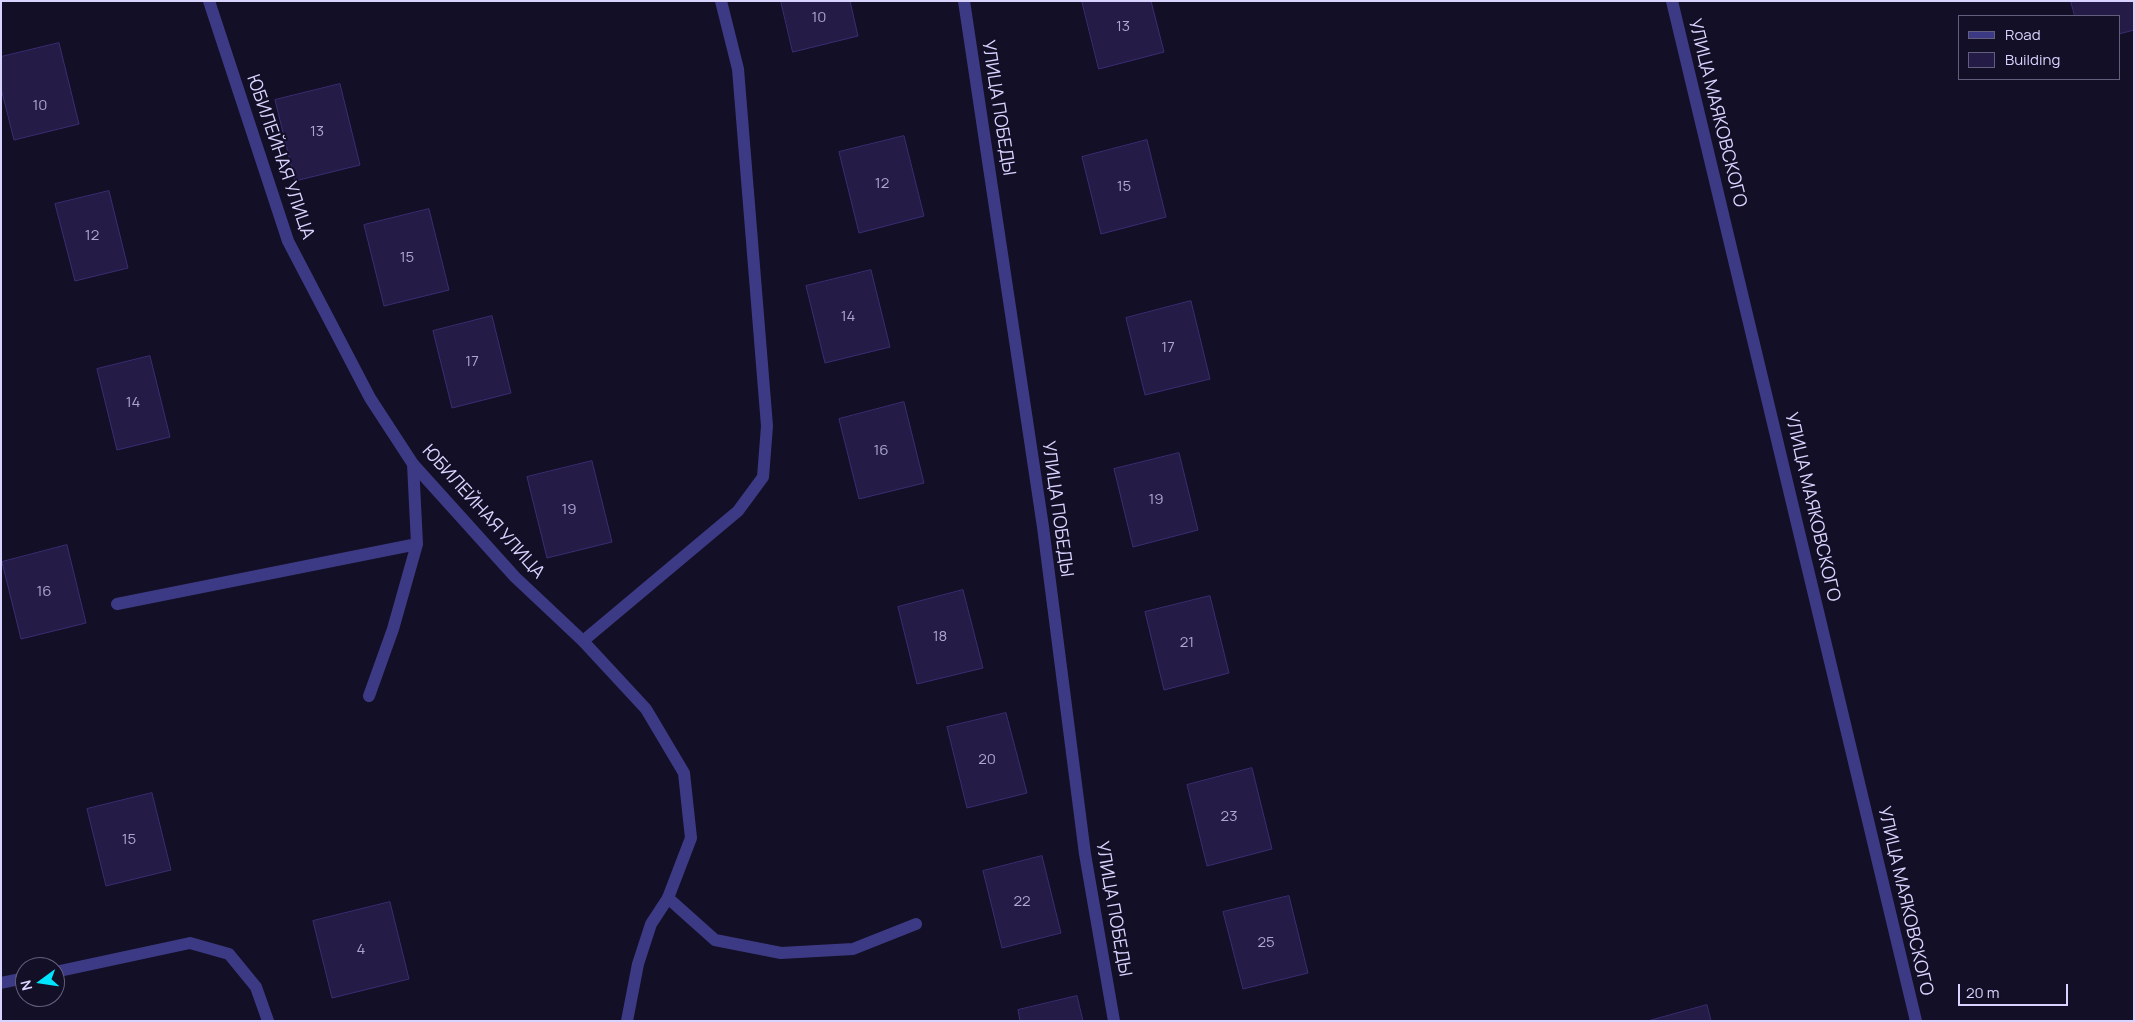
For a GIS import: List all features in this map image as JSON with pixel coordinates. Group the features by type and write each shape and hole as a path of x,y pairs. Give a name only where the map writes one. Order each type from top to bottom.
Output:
{"street":[{"name":"ЮБИЛЕЙНАЯ УЛИЦА","path":"209,1 288,241 370,398 414,464 515,577 583,641 646,709 684,774 691,838 668,898 652,924 638,964 627,1021"},
{"path":"583,641 738,511 763,477 768,426 738,69 721,1"},
{"name":"УЛИЦА ПОБЕДЫ","path":"964,1 1043,527 1085,854 1114,1021"},
{"name":"УЛИЦА МАЯКОВСКОГО","path":"1672,1 1916,1021"},
{"path":"369,696 393,629 417,544 414,464"},
{"path":"117,604 417,544"},
{"path":"668,898 715,940 781,952 853,949 916,924"},
{"path":"65,970 190,943 229,954 256,987 268,1021"},
{"path":"1,983 15,980"}],"building":[{"path":"781,1 850,1 858,36 793,52"},
{"path":"1082,1 1151,1 1164,52 1099,69"},
{"path":"2071,1 2134,1 2134,30 2120,34 2120,15 2075,15"},
{"path":"59,43 79,124 14,140 1,88 1,57"},
{"path":"340,84 360,165 295,181 275,100"},
{"path":"904,136 924,216 859,233 839,152"},
{"path":"1147,140 1166,217 1101,234 1082,157"},
{"path":"109,191 128,268 75,281 55,204"},
{"path":"429,209 449,290 384,306 364,225"},
{"path":"871,270 890,347 825,363 806,286"},
{"path":"1191,301 1210,379 1145,395 1126,318"},
{"path":"492,316 511,393 452,408 433,331"},
{"path":"150,356 170,437 117,450 97,369"},
{"path":"904,402 924,483 859,499 839,419"},
{"path":"1179,453 1198,530 1133,547 1114,469"},
{"path":"592,461 612,542 547,558 527,477"},
{"path":"67,545 86,623 21,639 2,562"},
{"path":"963,590 983,668 917,684 898,607"},
{"path":"1210,596 1229,673 1164,690 1145,612"},
{"path":"1006,713 1027,793 967,808 947,727"},
{"path":"1252,768 1272,849 1207,866 1187,785"},
{"path":"152,793 171,870 106,886 87,809"},
{"path":"1042,856 1061,933 1002,948 983,871"},
{"path":"1289,896 1308,973 1243,989 1223,912"},
{"path":"390,902 409,979 332,998 313,921"},
{"path":"1077,996 1083,1021 1020,1021 1018,1010"},
{"path":"1707,1005 1711,1021 1648,1021"}]}
